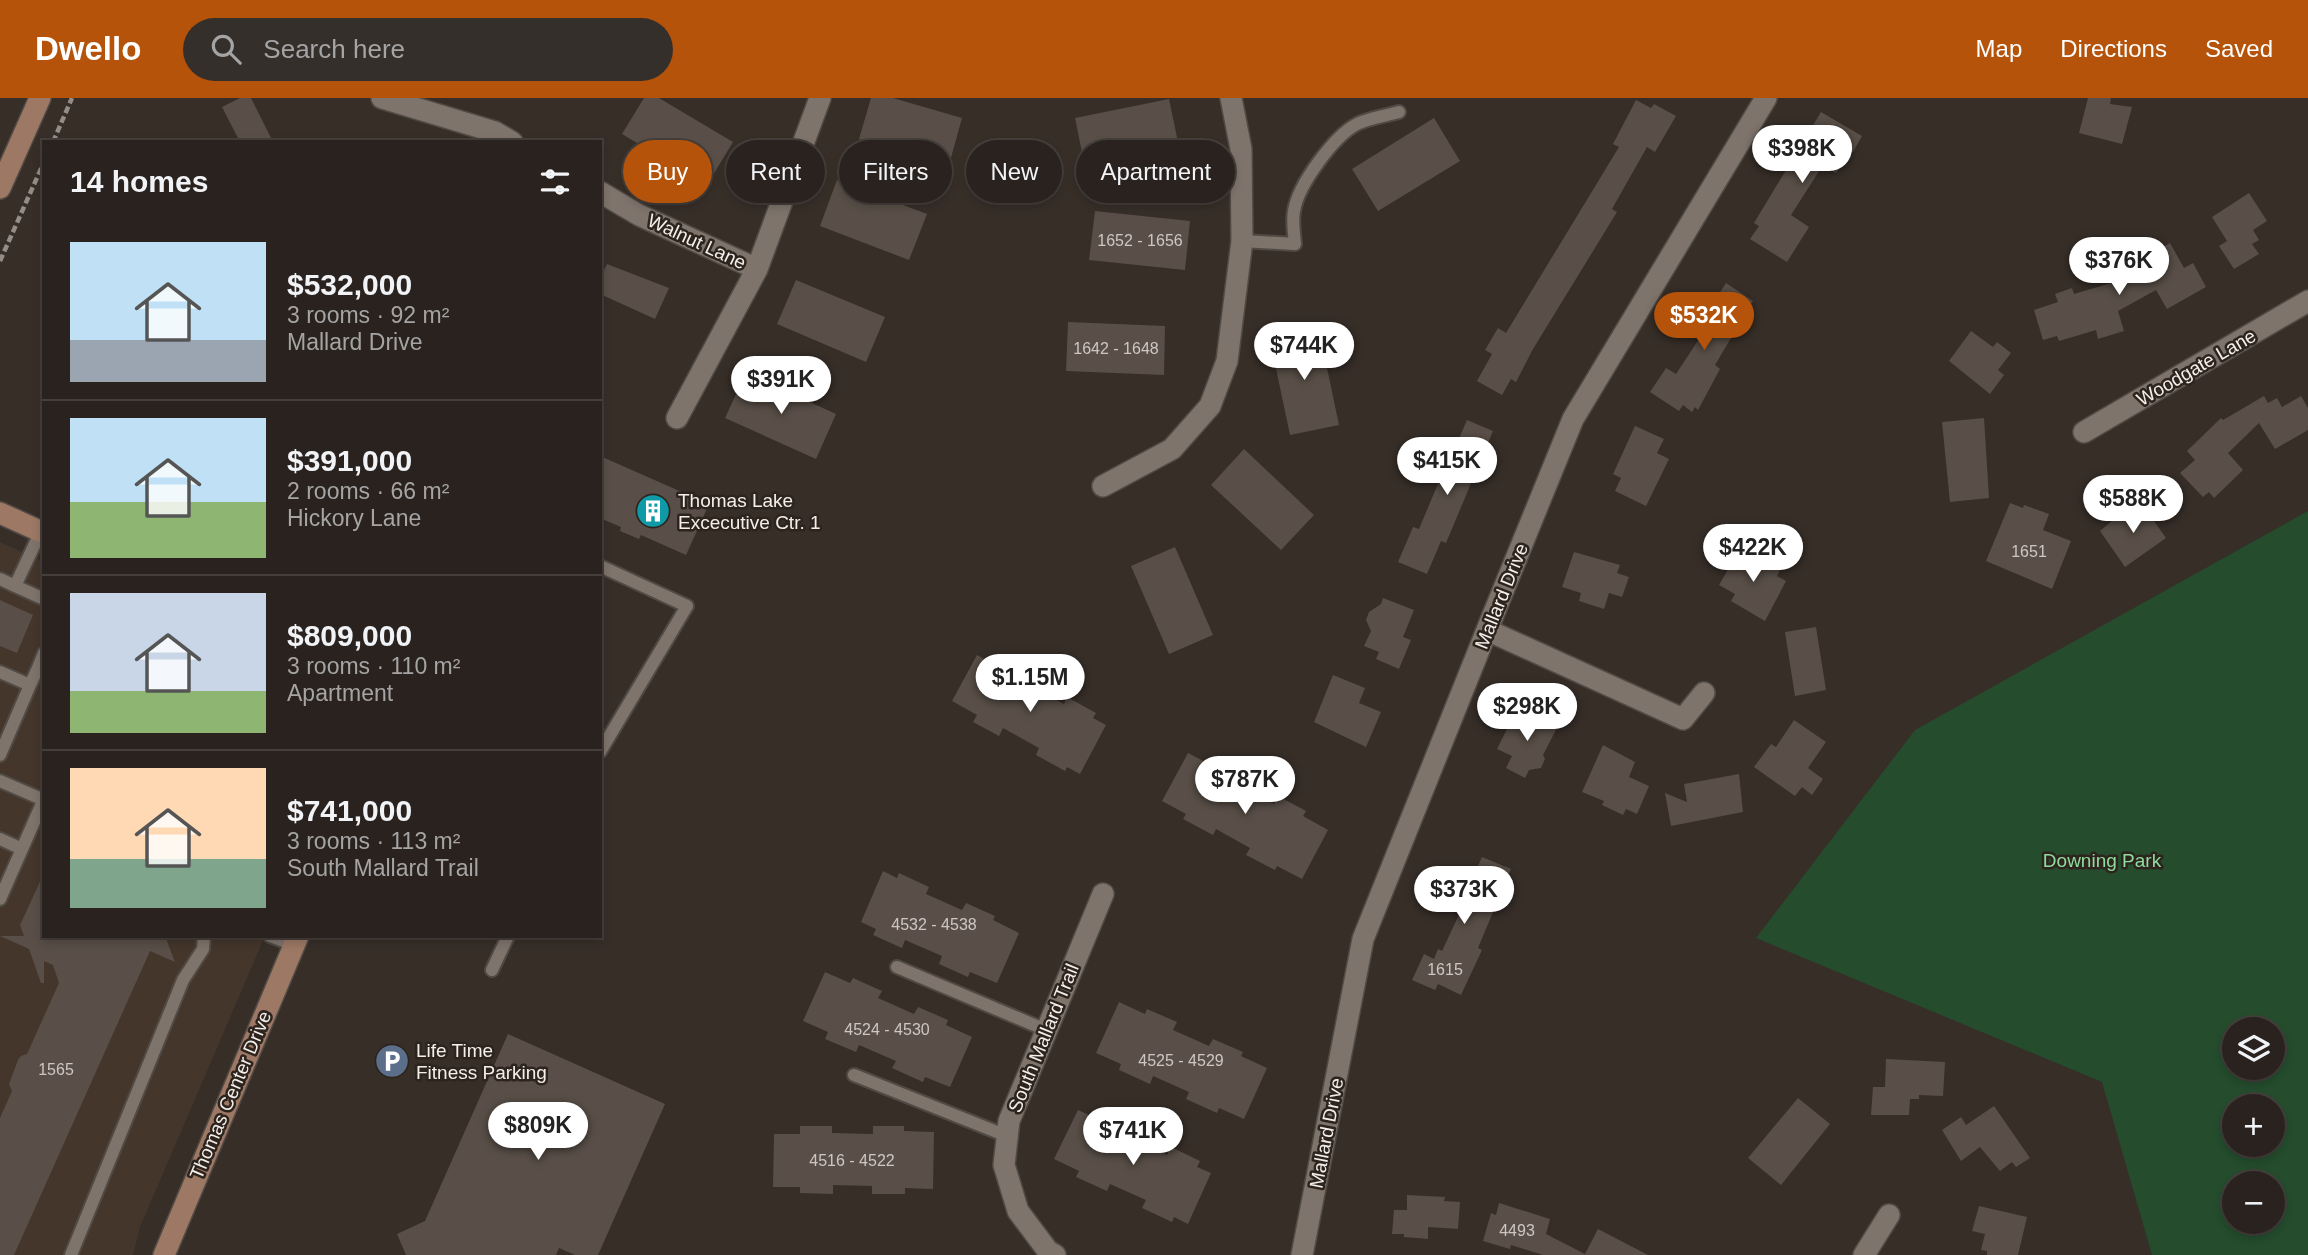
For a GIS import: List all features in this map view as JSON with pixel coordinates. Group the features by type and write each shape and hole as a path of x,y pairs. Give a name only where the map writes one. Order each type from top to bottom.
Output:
{"street":[{"path":"0,188 40,98"},
{"path":"382,98 495,132 509,140"},
{"path":"677,418 757,269 820,98"},
{"path":"1103,486 1172,449 1210,406 1227,361 1242,241 1241,149 1231,98"},
{"name":"Mallard Drive","path":"1303,1255 1363,939 1573,419 1766,98"},
{"name":"Walnut Lane","path":"602,193 639,215 757,269"},
{"name":"Woodgate Lane","path":"2084,432 2308,301"},
{"path":"0,513 42,532"},
{"path":"1487,630 1683,719 1704,693"},
{"name":"South Mallard Trail","path":"1055,1255 1048,1251 1018,1210 1004,1165 1007,1136 1009,1121 1103,894"},
{"name":"Thomas Center Drive","path":"164,1255 296,941"},
{"path":"1864,1255 1889,1215"}],"lane":[{"path":"1242,241 1295,244 1294,212 1301,191 1327,152 1345,131 1360,122 1399,112"},
{"path":"15,586 42,532"},
{"path":"602,567 687,606 602,749"},
{"path":"0,579 42,597"},
{"path":"0,755 30,685 41,669"},
{"path":"0,672 30,685"},
{"path":"0,781 42,798"},
{"path":"0,900 22,849 39,825"},
{"path":"0,839 22,849"},
{"path":"71,1255 183,980 203,949 204,938"},
{"path":"492,970 507,938"},
{"path":"897,967 1046,1030"},
{"path":"854,1075 1007,1136"}],"path":[{"path":"54,140 72,98"},
{"path":"0,261 42,166"}],"shaded area":[{"path":"0,542 42,561 42,938 264,938 140,1227 133,1255 0,1255"}],"green space":[{"name":"Downing Park","path":"2308,511 2308,1255 2152,1255 2102,1082 1756,938 1915,730"}],"building":[{"path":"240,98 251,98 272,140 239,140 222,107"},
{"path":"644,98 659,98 730,140 726,140 726,154 712,177 712,140 632,140 622,134"},
{"path":"871,98 893,98 962,118 952,154 952,140 859,139"},
{"path":"2088,98 2111,98 2110,104 2132,107 2122,144 2079,133"},
{"path":"1169,99 1178,140 1079,140 1075,118"},
{"path":"1636,100 1651,108 1654,104 1676,116 1655,152 1647,147 1612,209 1617,212 1533,349 1516,382 1511,379 1502,395 1477,381 1492,354 1485,350 1498,328 1506,333 1619,147 1613,144"},
{"path":"1821,112 1862,136 1836,173 1823,165 1791,215 1809,227 1787,262 1750,239 1759,226 1754,223"},
{"path":"1434,118 1460,161 1378,211 1352,169"},
{"path":"837,180 839,203 898,203 927,214 909,260 820,226"},
{"path":"2249,193 2267,221 2253,230 2259,240 2252,244 2259,254 2234,269 2219,246 2227,241 2212,217"},
{"path":"1095,211 1190,221 1185,270 1089,260"},
{"path":"2170,243 2184,268 2193,263 2206,287 2167,309 2156,290 2118,311 2124,331 2098,339 2096,330 2059,341 2057,336 2043,340 2034,310 2058,302 2055,294 2072,288 2074,294 2131,277 2126,268"},
{"path":"607,264 669,288 655,319 602,295 602,274"},
{"path":"796,280 885,317 866,362 777,324"},
{"path":"1726,283 1753,301 1715,365 1720,369 1698,410 1695,407 1692,412 1683,405 1679,411 1650,392 1666,368 1676,374 1701,336 1689,328 1703,307 1708,311"},
{"path":"1068,322 1165,326 1164,375 1066,371"},
{"path":"1319,330 1339,425 1290,435 1270,340"},
{"path":"1971,331 1993,347 1997,342 2011,353 1998,370 2004,375 1990,394 1949,361"},
{"path":"746,373 836,414 816,459 725,418"},
{"path":"2264,396 2268,403 2277,398 2282,407 2301,396 2308,408 2308,430 2275,449 2259,423 2228,453 2243,470 2214,498 2209,492 2203,497 2180,473 2195,460 2187,451 2221,418 2223,420"},
{"path":"1984,418 1989,498 1950,502 1942,422"},
{"path":"1467,420 1493,431 1446,543 1441,541 1427,574 1398,562 1413,527 1419,529 1440,479 1435,476 1451,440 1457,443"},
{"path":"1635,426 1664,439 1657,453 1669,459 1646,506 1615,491 1621,478 1613,474"},
{"path":"1244,449 1314,515 1281,550 1211,485"},
{"name":"Thomas Lake Excecutive Ctr. 1","path":"602,457 709,504 686,555 641,535 639,539 620,531 621,527 602,519"},
{"path":"2010,503 2049,514 2043,530 2071,541 2052,589 1986,561"},
{"path":"2142,504 2166,538 2125,567 2100,531 2127,508 2130,513"},
{"path":"1175,547 1213,635 1169,654 1131,566"},
{"path":"1741,547 1780,570 1777,576 1786,581 1765,621 1731,601 1735,594 1719,585"},
{"path":"1574,552 1620,565 1617,573 1629,577 1622,597 1609,593 1604,609 1579,601 1581,593 1562,587"},
{"path":"1383,598 1414,610 1403,637 1411,640 1399,669 1376,659 1379,652 1364,646 1371,631 1366,620 1369,612 1381,604"},
{"path":"0,600 33,615 17,653 0,646"},
{"path":"1816,627 1826,690 1795,696 1785,632"},
{"path":"977,655 1000,668 1004,662 1031,677 1028,685 1064,704 1067,697 1096,713 1093,718 1106,725 1080,774 1067,767 1065,771 1036,755 1039,748 1003,728 999,736 973,722 977,715 952,701"},
{"path":"1333,675 1365,688 1359,703 1381,712 1366,747 1314,722"},
{"path":"1523,708 1558,726 1543,755 1545,759 1541,768 1529,770 1525,778 1506,768 1512,756 1497,749 1509,725 1514,727"},
{"path":"1794,720 1826,742 1808,768 1823,779 1812,795 1802,787 1795,796 1754,767 1771,744 1776,747"},
{"path":"1603,745 1635,762 1629,777 1649,786 1637,814 1626,809 1623,815 1602,805 1604,801 1582,792"},
{"path":"1188,753 1213,766 1215,761 1244,777 1239,785 1274,804 1278,796 1306,811 1303,816 1328,830 1302,879 1277,866 1275,870 1246,855 1250,848 1216,829 1213,835 1183,819 1186,814 1162,801"},
{"path":"1739,774 1743,812 1671,826 1665,793 1687,802 1684,784"},
{"path":"1482,857 1511,869 1478,948 1482,950 1461,995 1438,984 1435,990 1412,980 1424,954 1434,959 1438,949 1442,951 1463,906 1438,896 1450,867 1473,877"},
{"path":"883,871 897,878 899,873 929,887 926,894 962,910 966,903 995,916 993,920 1019,933 997,983 970,972 968,977 939,964 942,956 905,940 902,948 873,935 876,929 861,922"},
{"path":"42,877 42,938 166,938 175,962 150,951 14,1255 0,1255 0,1118 12,1091 9,1084 18,1060 27,1054 59,983 53,965 44,961 44,983 41,983 29,949 0,936 24,936 20,925"},
{"path":"825,972 850,983 853,978 882,991 878,998 914,1014 918,1007 948,1020 946,1025 972,1037 950,1087 925,1077 923,1082 892,1068 896,1061 859,1045 856,1052 825,1039 828,1032 803,1021"},
{"path":"1119,1002 1145,1014 1147,1009 1177,1022 1173,1030 1209,1046 1213,1039 1243,1052 1241,1056 1267,1068 1244,1119 1219,1108 1217,1113 1186,1099 1189,1092 1153,1076 1150,1084 1119,1070 1121,1064 1096,1053"},
{"path":"508,1034 665,1104 598,1255 575,1255 559,1248 556,1255 406,1255 397,1234 425,1221"},
{"path":"1886,1059 1945,1062 1943,1096 1919,1095 1919,1099 1910,1099 1909,1115 1871,1115 1873,1087 1885,1087"},
{"path":"1798,1098 1830,1124 1781,1185 1748,1158"},
{"path":"1994,1106 2030,1158 2016,1167 2012,1162 2000,1171 1980,1147 1961,1161 1942,1130 1961,1117 1966,1125"},
{"path":"1078,1110 1102,1121 1104,1116 1134,1130 1130,1138 1167,1155 1171,1147 1200,1161 1197,1167 1211,1173 1188,1224 1174,1217 1172,1222 1142,1208 1146,1200 1110,1184 1107,1191 1076,1177 1079,1171 1054,1159"},
{"path":"800,1126 832,1126 832,1133 873,1134 873,1126 904,1126 904,1131 934,1132 933,1189 905,1188 905,1194 872,1194 872,1186 833,1185 833,1194 800,1193 800,1187 773,1187 774,1134 800,1134"},
{"path":"1407,1195 1445,1197 1444,1201 1460,1202 1458,1229 1428,1227 1428,1239 1392,1234 1394,1210 1407,1210"},
{"path":"1499,1203 1550,1219 1546,1234 1585,1254 1598,1229 1648,1255 1543,1255 1511,1245 1510,1249 1483,1241 1491,1213 1496,1215"},
{"path":"1979,1206 2027,1217 2018,1255 1987,1255 1987,1251 1981,1250 1985,1234 1972,1231"}],"place":[{"name":"Thomas Lake Excecutive Ctr. 1","path":"653,511"},
{"name":"Life Time Fitness Parking","path":"392,1061"}]}
